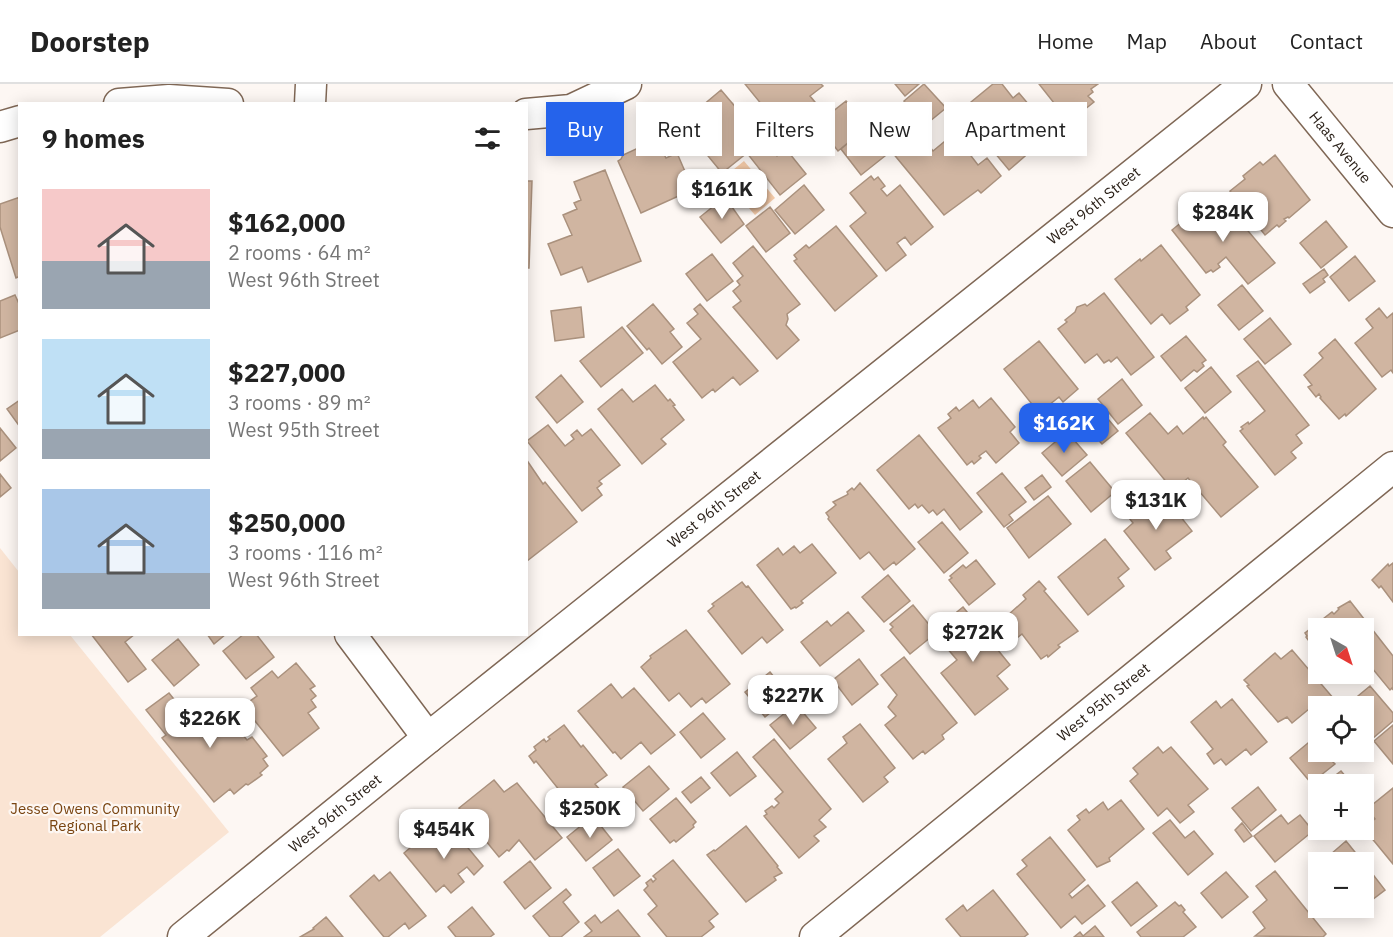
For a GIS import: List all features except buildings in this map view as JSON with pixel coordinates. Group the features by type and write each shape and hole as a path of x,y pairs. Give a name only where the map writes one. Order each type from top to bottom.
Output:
{"street":[{"path":"310,102 311,84"},
{"path":"528,114 571,110 626,84"},
{"name":"West 96th Street","path":"183,937 428,738 1246,84"},
{"name":"Haas Avenue","path":"1288,84 1393,212"},
{"path":"144,102 169,100 198,102"},
{"path":"0,127 18,122"},
{"name":"West 95th Street","path":"815,937 1393,467"},
{"path":"352,636 428,738"}],"green space":[{"name":"Jesse Owens Community Regional Park","path":"0,548 18,571 18,636 71,636 229,832 100,937 0,937"}],"shaded area":[{"path":"744,161 775,198 755,215 723,178"}]}
